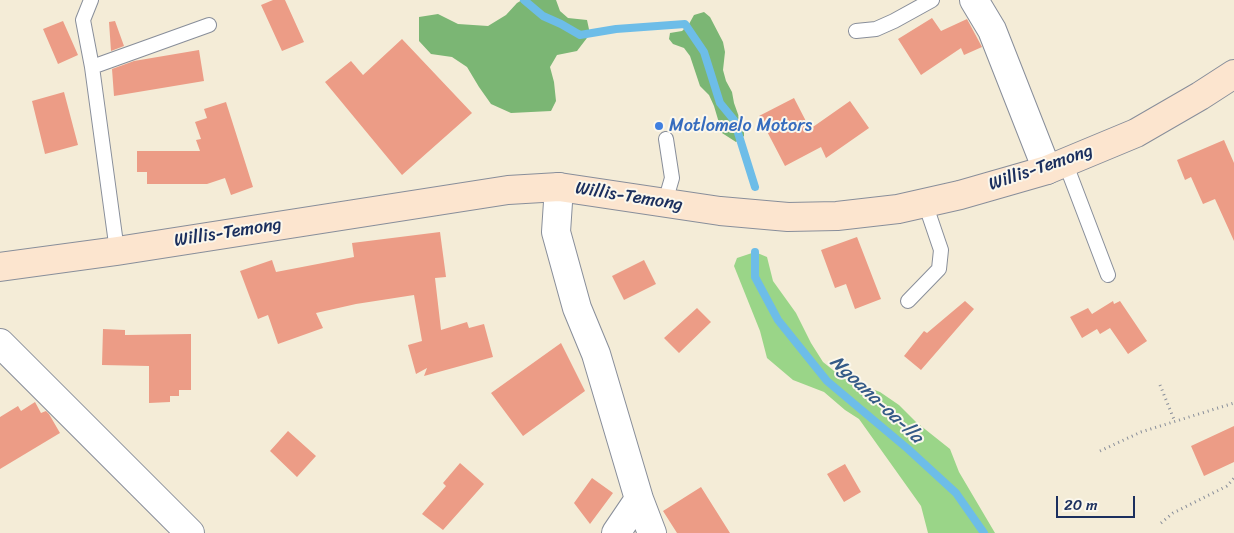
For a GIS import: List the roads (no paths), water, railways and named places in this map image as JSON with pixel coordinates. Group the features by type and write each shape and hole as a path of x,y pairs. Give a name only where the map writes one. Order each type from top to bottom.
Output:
{"main road":[{"name":"Willis-Temong","path":"0,267 117,251 508,190 559,186 720,211 788,217 837,216 898,209 960,195 1056,166 1136,132 1200,96 1234,74"}],"street":[{"path":"974,0 992,30 1056,166"},
{"path":"559,186 556,232 577,308 596,354 639,499 652,533"},
{"path":"0,343 190,533"},
{"path":"616,533 639,499"}],"lane":[{"path":"91,0 84,20 117,251"},
{"path":"856,31 876,28 894,21 932,0"},
{"path":"92,67 209,26"},
{"path":"665,202 672,178 666,139"},
{"path":"1056,166 1108,275"},
{"path":"908,301 939,269 941,250 925,203"}],"waterway":[{"name":"Ngoana-oa-lla","path":"524,0 543,16 580,35 616,29 685,24 704,52 720,103 734,120 755,187"},
{"name":"Ngoana-oa-lla","path":"755,252 755,277 778,320 827,381 908,449 956,493 984,533"}],"place":[{"name":"Motlomelo Motors","path":"659,126"}]}
